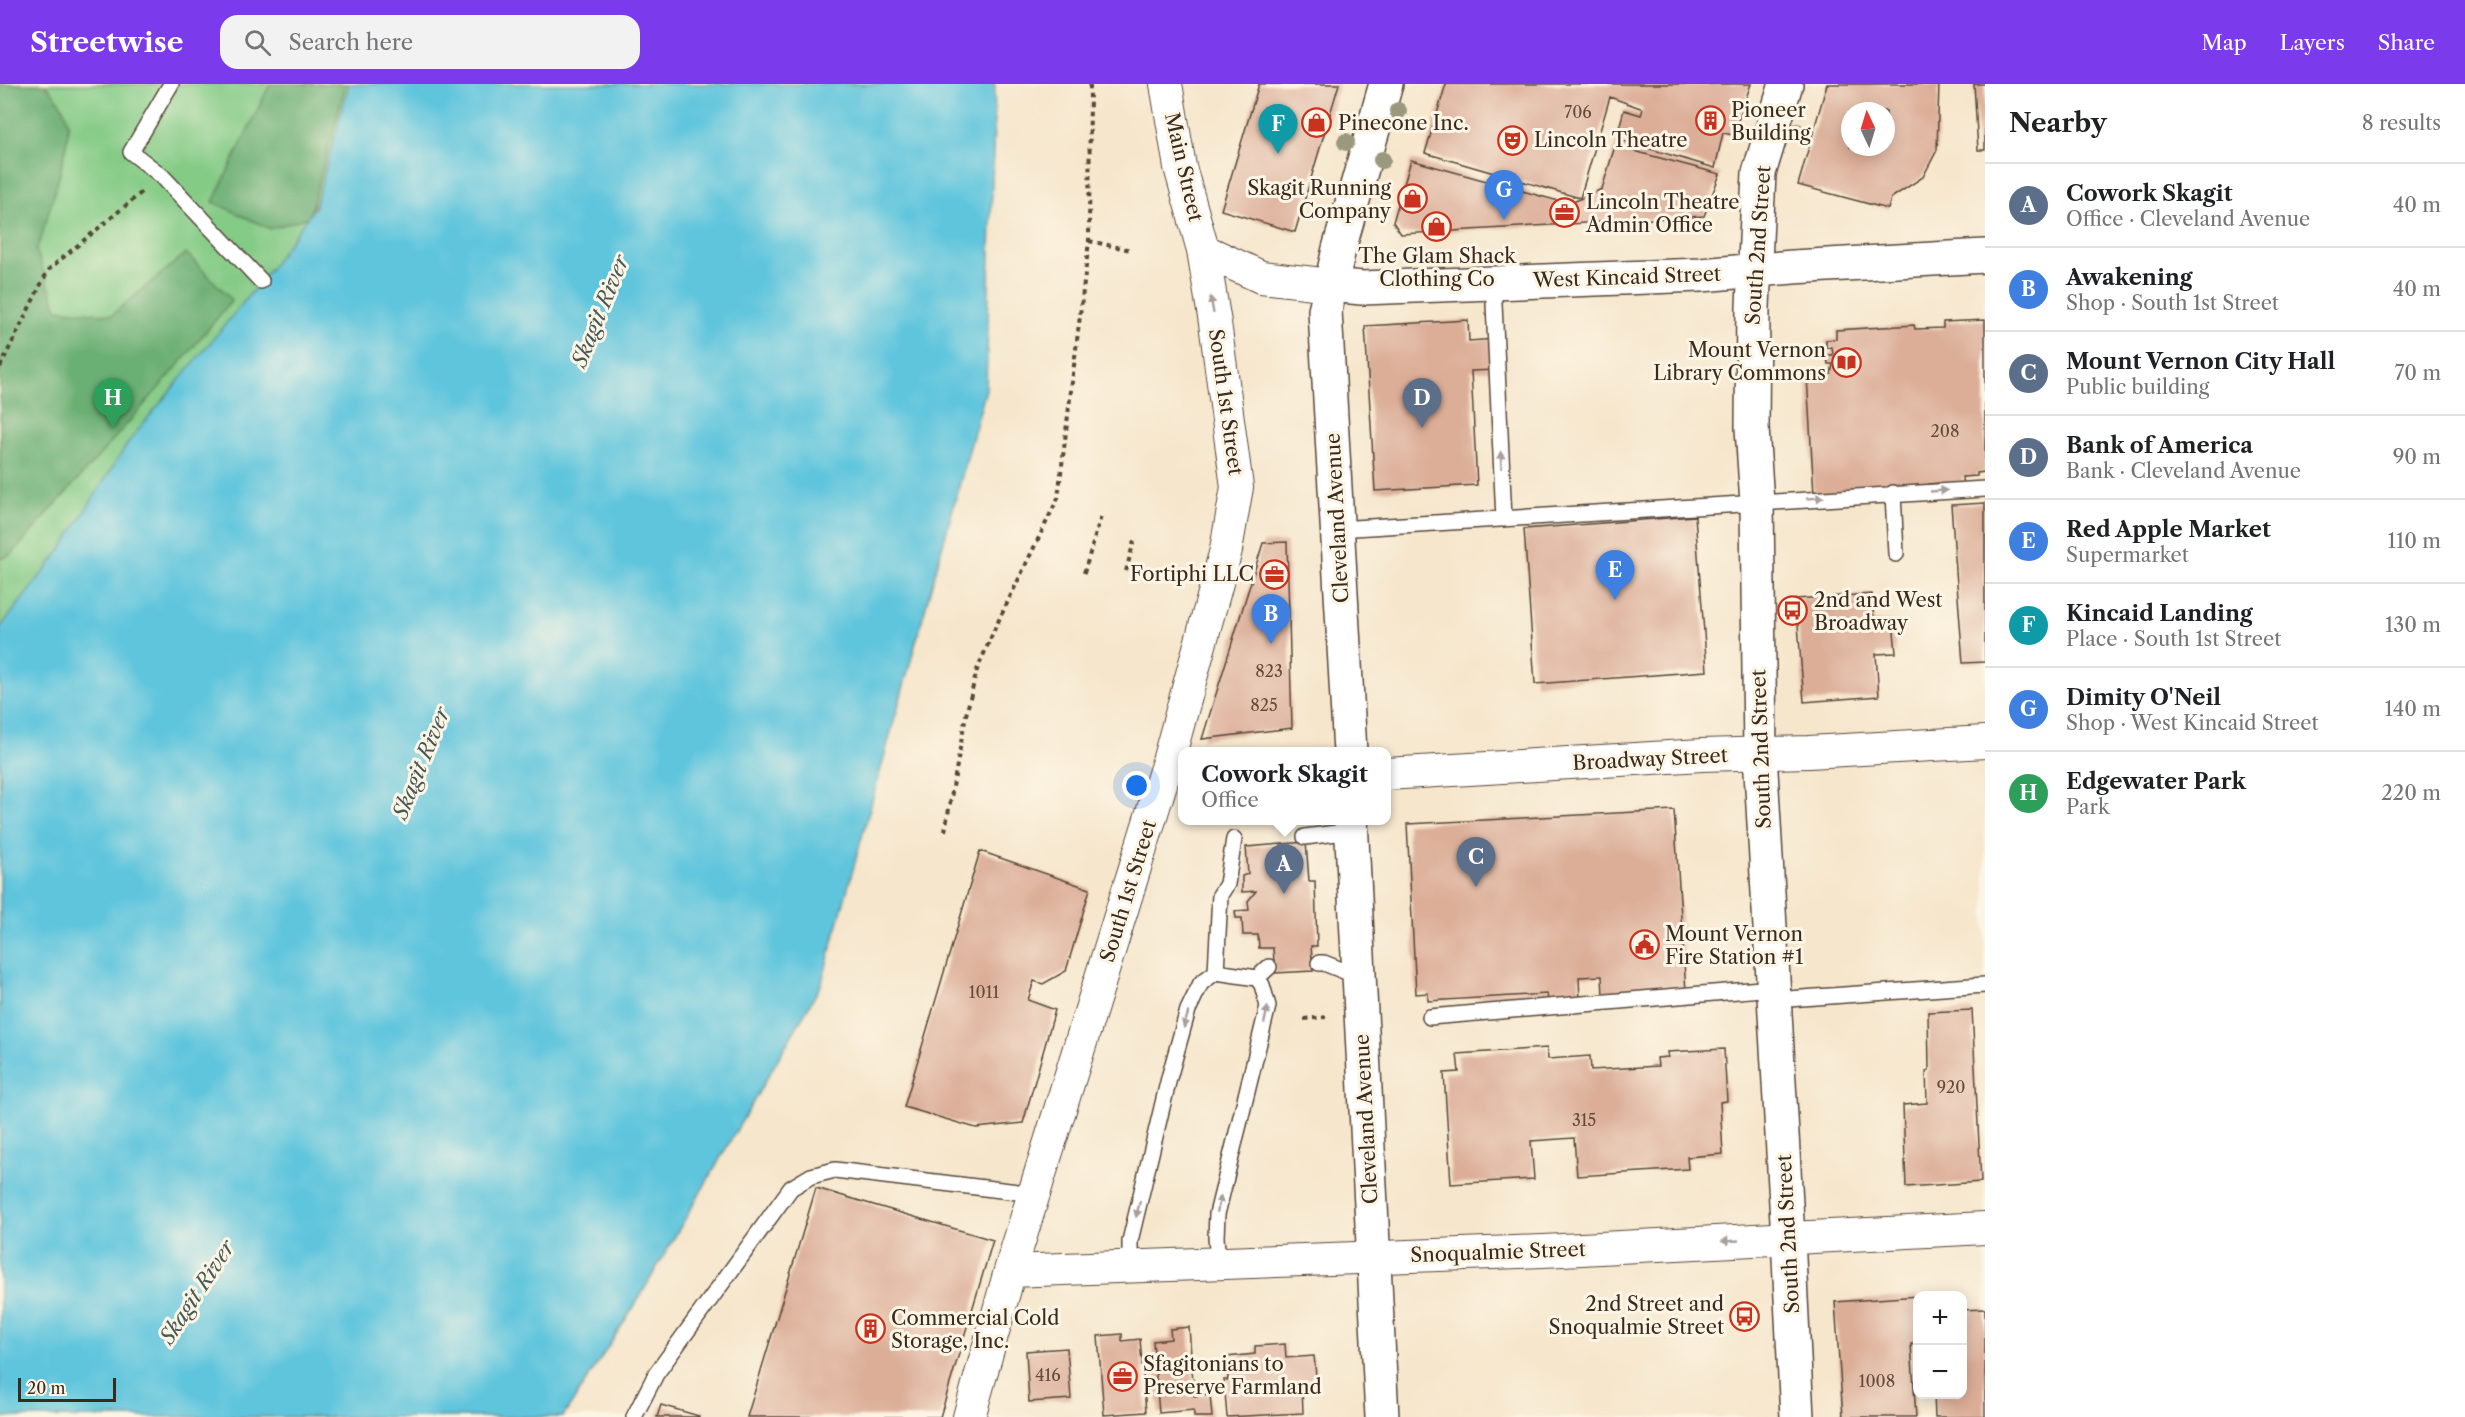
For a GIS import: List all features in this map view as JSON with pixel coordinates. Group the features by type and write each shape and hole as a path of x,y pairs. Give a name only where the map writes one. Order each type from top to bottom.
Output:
{"street":[{"name":"Main Street","path":"1166,84 1180,166 1203,250"},
{"path":"1331,285 1386,84"},
{"name":"South 2nd Street","path":"1786,84 1759,173 1754,271 1752,428 1757,503 1760,754 1797,1417"},
{"name":"West Kincaid Street","path":"1203,250 1261,277 1362,288 1701,275 1985,256"},
{"name":"South 1st Street","path":"1179,747 1226,550 1237,487 1203,250"},
{"name":"Cleveland Avenue","path":"1331,285 1325,311 1350,747"},
{"name":"Broadway Street","path":"1391,774 1985,742"},
{"name":"South 1st Street","path":"969,1417 1034,1194 1176,761"},
{"name":"Cleveland Avenue","path":"1351,826 1382,1417"},
{"name":"Snoqualmie Street","path":"1010,1271 1543,1251 1985,1228"}],"lane":[{"path":"171,84 131,152 162,176 261,281"},
{"path":"1493,282 1504,519"},
{"path":"1337,529 1985,489"},
{"path":"1893,493 1896,554"},
{"path":"1305,837 1351,826"},
{"path":"1216,972 1220,895 1227,884 1234,839"},
{"path":"1319,963 1359,977"},
{"path":"1257,978 1269,967"},
{"path":"1130,1266 1130,1241 1169,1078 1188,1010 1201,983 1216,972 1257,978 1268,1006 1217,1214 1215,1237 1218,1262"},
{"path":"1430,1017 1774,994 1985,986"},
{"path":"634,1417 656,1374 791,1188 811,1176 835,1170 1034,1194"}],"path":[{"path":"945,831 966,715 977,670 1058,498 1089,242 1090,84"},
{"path":"0,367 48,270 162,176"},
{"path":"1089,242 1131,250"},
{"path":"1084,573 1102,513"},
{"path":"1126,571 1134,541"},
{"path":"1304,1019 1326,1017"}],"green space":[{"path":"0,84 360,84 349,131 309,217 0,787"},
{"path":"0,84 45,84 60,102 67,119 62,164 36,250 57,309 112,315 186,253 232,300 172,373 12,554 0,559"},
{"path":"270,84 346,84 309,217 270,229 213,202"}],"water":[{"name":"Skagit River","path":"349,84 995,84 986,389 821,985 635,1305 563,1417 0,1417 0,628 62,548 129,441 261,281 315,207"}],"building":[{"path":"1259,84 1339,84 1295,232 1221,210"},
{"path":"1446,84 1751,84 1733,135 1723,133 1715,168 1616,139 1624,110 1641,115 1643,109 1610,97 1580,198 1425,153"},
{"path":"1827,84 1939,84 1937,150 1923,177 1891,198 1888,209 1798,185"},
{"path":"1974,84 1985,84 1985,150 1978,150"},
{"path":"1615,146 1720,174 1704,216 1401,234 1393,222 1411,160 1569,204 1602,189"},
{"path":"1468,320 1469,341 1495,339 1497,370 1471,371 1477,485 1375,491 1365,326"},
{"name":"Mount Vernon Library Commons","path":"1985,320 1985,472 1977,473 1977,476 1962,477 1963,487 1938,488 1938,483 1929,484 1929,488 1916,485 1916,489 1814,495 1807,376 1831,374 1833,364 1828,364 1827,355 1833,355 1832,347 1826,348 1826,340 1836,339 1836,330 1914,325 1915,329 1943,328 1943,322"},
{"path":"1985,503 1985,662 1963,663 1951,505"},
{"path":"1695,516 1707,671 1535,684 1524,529"},
{"path":"1287,542 1292,728 1202,739 1263,543"},
{"path":"1872,594 1874,622 1893,621 1896,653 1876,654 1879,696 1804,702 1796,599"},
{"path":"1674,810 1686,992 1603,995 1602,976 1579,977 1580,1000 1548,1001 1547,994 1428,1001 1428,993 1416,994 1407,824"},
{"path":"1306,842 1309,881 1315,881 1317,946 1311,946 1313,971 1275,973 1273,948 1259,948 1258,935 1243,935 1242,918 1236,918 1235,911 1249,910 1248,901 1256,891 1242,892 1242,876 1248,874 1246,847"},
{"path":"980,851 1090,889 1066,971 1043,984 1034,981 1028,1000 1055,1010 1023,1123 976,1128 904,1107"},
{"path":"1972,1010 1981,1182 1906,1187 1903,1105 1927,1103 1928,1012"},
{"path":"1547,1048 1548,1059 1590,1056 1591,1070 1658,1066 1657,1058 1668,1057 1667,1052 1724,1049 1727,1101 1720,1102 1723,1154 1687,1157 1688,1169 1577,1176 1574,1138 1531,1141 1534,1179 1451,1184 1444,1073 1459,1072 1457,1054"},
{"name":"Commercial Cold Storage, Inc.","path":"816,1188 993,1240 940,1417 747,1417"},
{"path":"1913,1296 1913,1344 1911,1344 1916,1417 1843,1417 1835,1302"},
{"path":"1985,1309 1985,1417 1935,1417 1934,1399 1967,1399 1967,1310"},
{"path":"1189,1327 1194,1396 1210,1394 1212,1417 1194,1417 1194,1410 1159,1413 1153,1341 1171,1339 1170,1329"},
{"name":"Sfagitonians to Preserve Farmland","path":"1122,1334 1122,1341 1140,1339 1146,1412 1104,1415 1098,1336"},
{"path":"1285,1344 1286,1358 1314,1356 1317,1385 1302,1386 1303,1413 1227,1417 1224,1380 1228,1380 1227,1357 1255,1354 1255,1346"},
{"path":"1067,1348 1071,1399 1029,1402 1026,1351"},
{"path":"661,1405 699,1416 699,1417 657,1417"}],"place":[{"name":"Pioneer Building","path":"1710,121"},
{"name":"Pinecone Inc.","path":"1317,123"},
{"name":"Lincoln Theatre","path":"1513,140"},
{"name":"Kincaid Landing","path":"1278,154"},
{"name":"Skagit Running Company","path":"1412,199"},
{"name":"Lincoln Theatre Admin Office","path":"1565,213"},
{"name":"Dimity O'Neil","path":"1504,220"},
{"name":"The Glam Shack Clothing Co","path":"1437,226"},
{"name":"Mount Vernon Library Commons","path":"1847,362"},
{"name":"Edgewater Park","path":"113,428"},
{"name":"Bank of America","path":"1422,428"},
{"name":"Fortiphi LLC","path":"1275,574"},
{"name":"Red Apple Market","path":"1615,600"},
{"name":"2nd and West Broadway","path":"1793,611"},
{"name":"Awakening","path":"1271,644"},
{"name":"Mount Vernon City Hall","path":"1476,887"},
{"name":"Cowork Skagit","path":"1284,894"},
{"name":"Mount Vernon Fire Station #1","path":"1644,945"},
{"name":"2nd Street and Snoqualmie Street","path":"1745,1316"},
{"name":"Commercial Cold Storage, Inc.","path":"870,1329"},
{"name":"Sfagitonians to Preserve Farmland","path":"1122,1376"}]}
